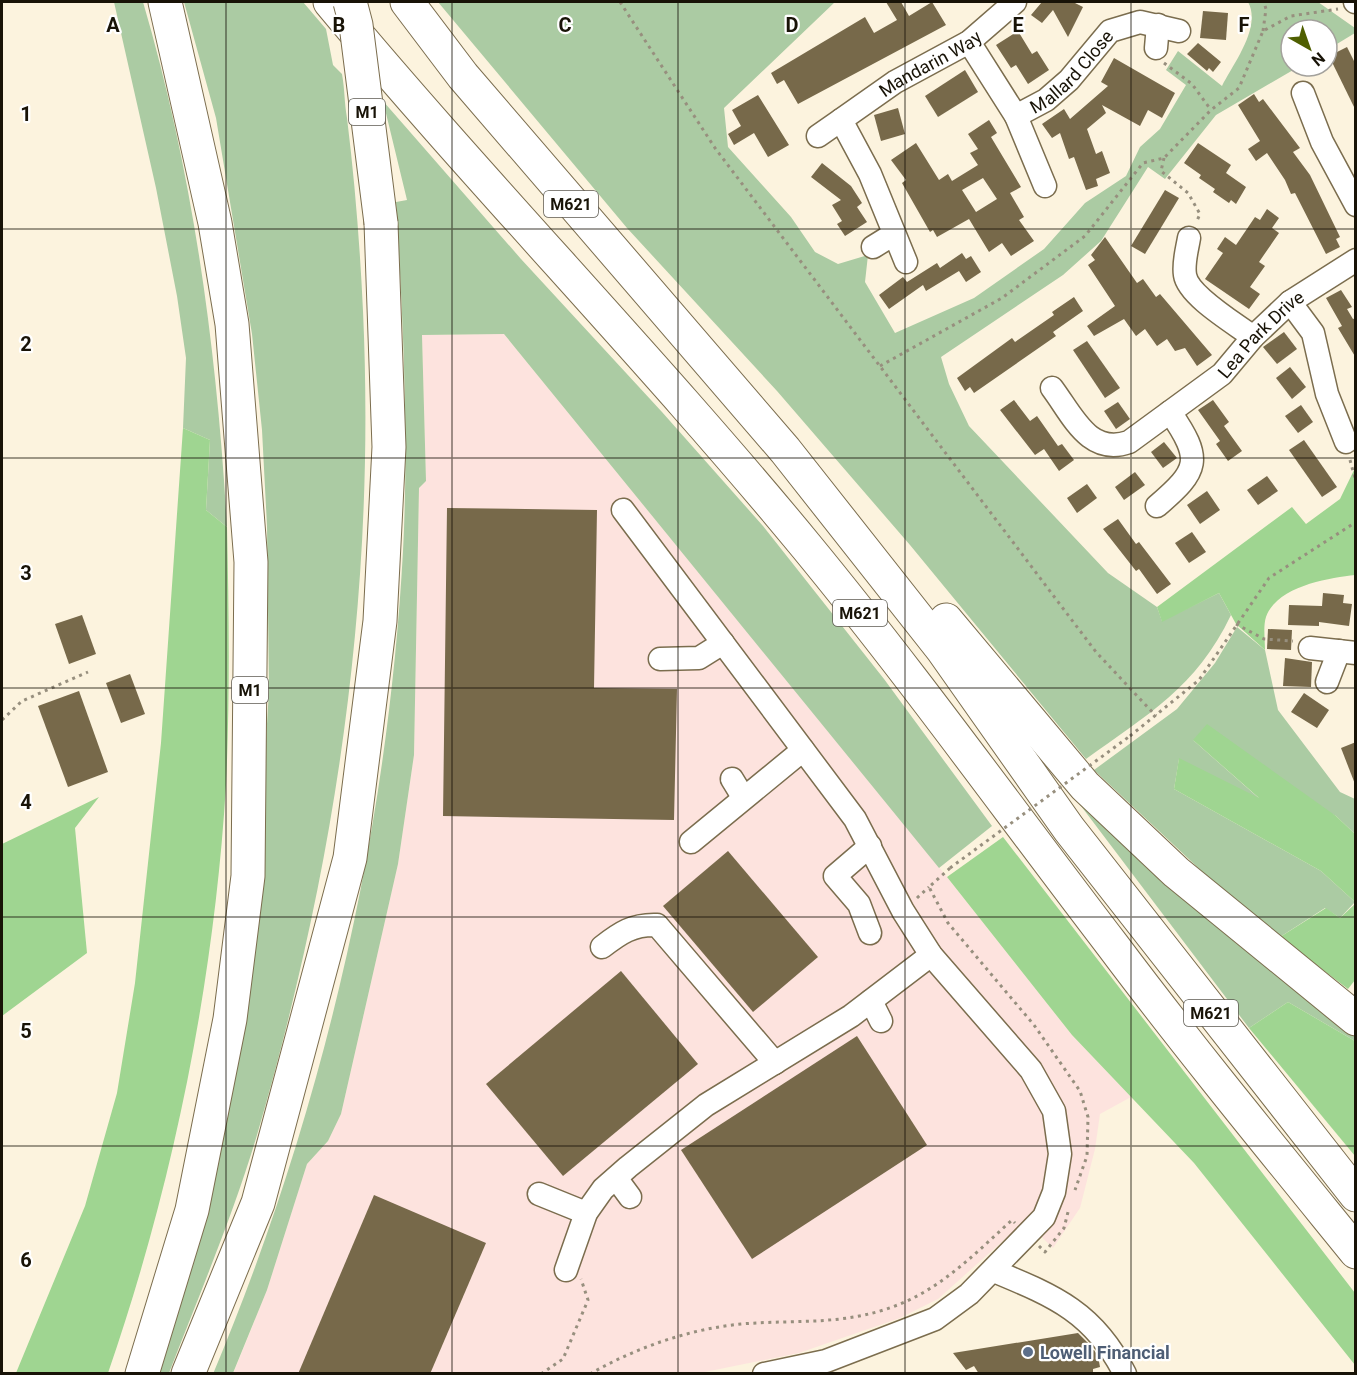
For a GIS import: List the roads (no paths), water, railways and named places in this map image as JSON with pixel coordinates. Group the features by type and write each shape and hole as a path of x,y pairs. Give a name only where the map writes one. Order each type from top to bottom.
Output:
{"highway":[{"name":"M1","path":"142,1374 192,1210 230,1019 248,876 251,562 232,324 213,211 165,2"},
{"name":"M621","path":"330,2 468,164 640,353 799,537 887,646 960,747 1184,1039 1356,1252"},
{"name":"M1","path":"188,1374 258,1203 350,858 380,621 389,447 381,223 356,25 350,2"},
{"name":"M621","path":"407,2 463,76 785,450 942,649 1069,829 1356,1195"},
{"name":"M621","path":"743,400 872,528 1007,696 1085,786 1176,872 1356,1019"}],"street":[{"name":"Mandarin Way","path":"818,136 895,82 969,42 1015,2"},
{"name":"Mallard Close","path":"1016,116 1046,100 1069,80 1110,31 1140,22 1169,28 1156,48"},
{"path":"969,42 1016,116 1045,186"},
{"path":"1303,93 1323,142 1349,175 1356,205"},
{"path":"841,120 870,174 906,262"},
{"path":"873,247 894,234"},
{"path":"1189,238 1185,259 1185,278 1194,293 1253,337"},
{"name":"Lea Park Drive","path":"1052,388 1091,439 1102,446 1115,447 1129,442 1222,374 1253,337 1290,302 1356,260"},
{"path":"1290,302 1313,333 1327,394 1346,442"},
{"path":"1156,506 1190,474 1192,461 1185,434 1170,412"},
{"path":"622,510 855,819 903,911 931,955 1031,1070 1054,1112 1060,1154 1054,1192 1044,1217 993,1271 935,1319 826,1361 764,1374"},
{"path":"660,659 699,658 723,643"},
{"path":"1310,648 1347,652 1327,682"},
{"path":"691,842 738,788 803,750"},
{"path":"870,846 835,876 859,904 870,933"},
{"path":"602,947 620,933 640,924 657,925 776,1063"},
{"path":"568,1265 586,1213 603,1189 706,1105 851,1016 931,955"},
{"path":"871,1001 881,1021"},
{"path":"616,1178 630,1197"},
{"path":"539,1194 586,1213"},
{"path":"993,1271 1069,1305 1107,1341 1125,1374"}],"place":[{"name":"Lowell Financial","path":"1028,1352"}]}
